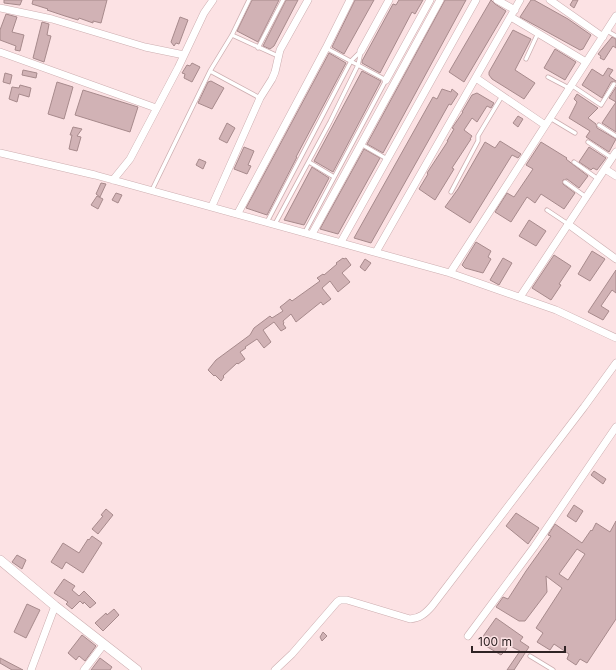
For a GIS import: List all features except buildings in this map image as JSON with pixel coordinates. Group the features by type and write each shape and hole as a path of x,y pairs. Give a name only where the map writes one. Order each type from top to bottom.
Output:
{"street":[{"path":"113,180 130,159 204,14 213,0"},
{"path":"212,206 260,98 272,79 278,56 308,0"},
{"path":"238,213 350,0"},
{"path":"361,51 389,0"},
{"path":"386,80 430,0"},
{"path":"308,233 361,144 440,0"},
{"path":"341,242 476,0"},
{"path":"498,0 538,33 586,62"},
{"path":"376,252 520,0"},
{"path":"550,0 605,34"},
{"path":"0,8 52,18 144,47 184,55"},
{"path":"450,273 616,16"},
{"path":"0,52 156,108"},
{"path":"476,78 545,125"},
{"path":"0,153 152,190 450,273 572,317 616,338"},
{"path":"520,297 614,155"},
{"path":"605,169 616,176"},
{"path":"568,224 616,259"},
{"path":"275,670 292,654 338,601 347,600 410,619 420,617 424,614 432,606 616,363"},
{"path":"468,636 534,547 616,427"},
{"path":"0,560 55,606 137,670"},
{"path":"31,670 55,606"},
{"path":"84,670 104,644"}],"lane":[{"path":"152,190 210,71 232,35 249,0"},
{"path":"258,48 283,0"},
{"path":"526,59 538,33"},
{"path":"605,34 616,36"},
{"path":"232,35 278,56"},
{"path":"308,233 334,177 386,80 326,48"},
{"path":"267,222 351,61 361,51"},
{"path":"275,224 309,162 358,65 361,51"},
{"path":"210,71 260,98"},
{"path":"548,77 570,87 601,105 614,84"},
{"path":"451,192 478,141 478,136 502,96"},
{"path":"550,118 575,133"},
{"path":"599,125 616,136"},
{"path":"588,142 614,155"},
{"path":"361,144 387,159"},
{"path":"309,162 334,177"},
{"path":"574,162 598,179"},
{"path":"565,182 586,198"},
{"path":"547,210 568,224"},
{"path":"530,656 553,670"}]}
